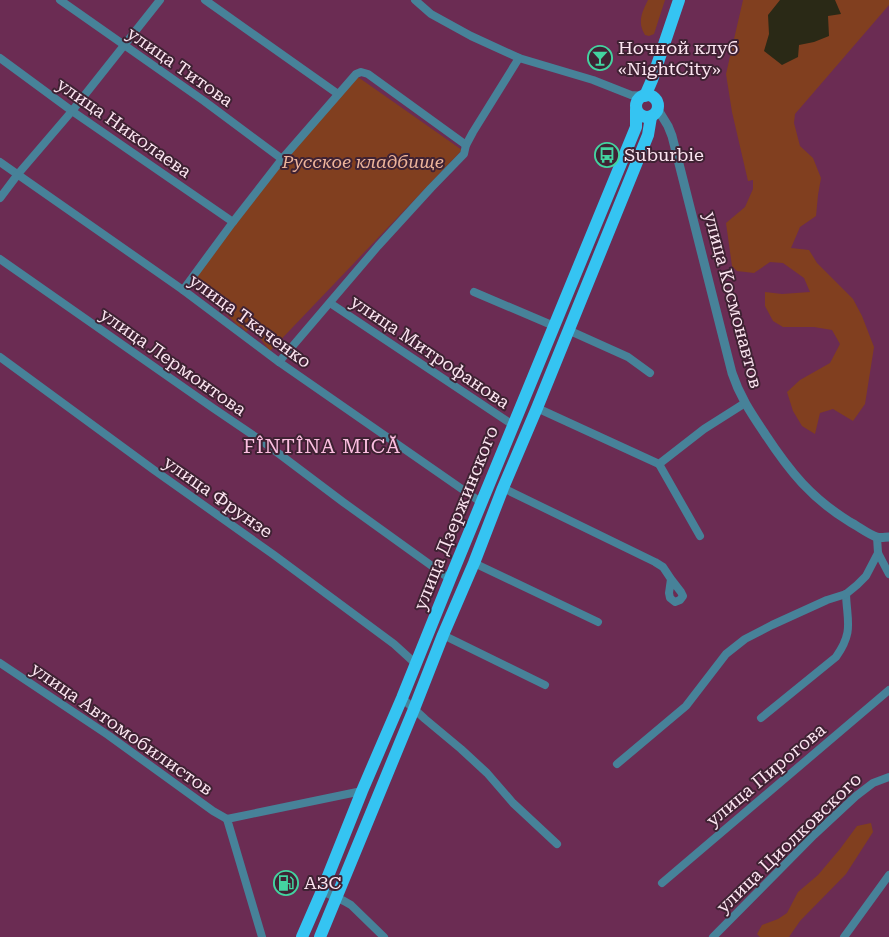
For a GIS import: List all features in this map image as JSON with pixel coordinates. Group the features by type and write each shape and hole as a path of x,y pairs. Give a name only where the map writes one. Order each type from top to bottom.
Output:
{"highway":[{"name":"улица Дзержинского","path":"320,937 648,134 652,104 652,80 679,0"},
{"path":"642,96 652,104 644,117 638,114 636,109 637,101 642,96"},
{"name":"улица Дзержинского","path":"302,937 636,127 636,109"}],"street":[{"name":"улица Титова","path":"60,0 204,101 282,159"},
{"path":"0,198 160,0"},
{"path":"205,0 338,94"},
{"path":"415,0 431,14 471,36 519,58 593,80 652,104"},
{"name":"улица Николаева","path":"0,58 72,111 232,222"},
{"path":"279,362 378,246 464,154 466,145 473,132 519,58"},
{"path":"183,290 232,222 282,159 356,74 361,72 368,74 466,145"},
{"path":"631,95 636,109"},
{"name":"улица Космонавтов","path":"652,104 668,126 677,154 737,388 774,448 801,483 816,498 839,515 877,537"},
{"name":"улица Ткаченко","path":"0,162 183,290 279,362 482,503"},
{"name":"улица Лермонтова","path":"0,259 266,444 450,579"},
{"path":"474,292 554,326"},
{"name":"улица Митрофанова","path":"330,304 513,425"},
{"path":"568,330 628,357 650,374"},
{"name":"улица Фрунзе","path":"0,357 274,555 394,644 416,664"},
{"path":"659,464 704,429 745,403"},
{"path":"537,408 659,464 700,536"},
{"path":"503,488 655,562 663,567 671,579"},
{"path":"889,537 877,537 878,553 889,574"},
{"path":"617,764 686,706 726,654 746,639 772,625 827,600 846,594 866,576 878,553"},
{"path":"474,563 598,622"},
{"path":"761,718 836,657 847,636 849,623 846,594"},
{"path":"443,635 545,685"},
{"name":"улица Автомобилистов","path":"0,662 227,819"},
{"name":"улица Пирогова","path":"662,883 889,690"},
{"path":"402,698 487,773 513,803 557,844"},
{"name":"улица Циолковского","path":"713,937 856,796 873,783 889,777"},
{"path":"262,937 227,819 362,791"},
{"path":"844,937 889,874"},
{"path":"322,891 351,905 384,937"}],"green space":[{"path":"648,0 665,0 654,34 649,36 645,35 641,26 642,13"},
{"path":"743,0 889,0 889,5 795,114 794,123 800,146 813,158 821,178 816,216 800,227 791,248 809,250 817,263 853,299 874,347 865,404 853,421 833,409 820,413 815,434 802,426 793,411 787,392 800,380 830,363 840,344 832,330 814,327 783,327 773,321 765,306 765,292 782,294 810,292 804,278 783,263 770,262 754,273 737,271 732,266 726,223 745,207 753,189 753,180 748,181 732,112 726,74"},
{"name":"Русское кладбище","path":"358,77 462,150 270,351 251,327 246,332 241,326 239,327 194,280 277,169 317,120"},
{"path":"871,823 873,832 846,874 800,921 789,937 760,937 757,934 762,925 778,919 787,913 798,892 818,875 857,826"}],"shaded area":[{"path":"780,0 835,0 841,14 828,16 829,36 799,45 798,57 782,65 764,51 769,34 768,15"}],"place":[{"name":"Ночной клуб «NightCity»","path":"600,58"},
{"name":"Suburbie","path":"607,155"},
{"name":"АЗС","path":"286,883"}],"district":[{"name":"FÎNTÎNA MICĂ","path":"322,446"}]}
